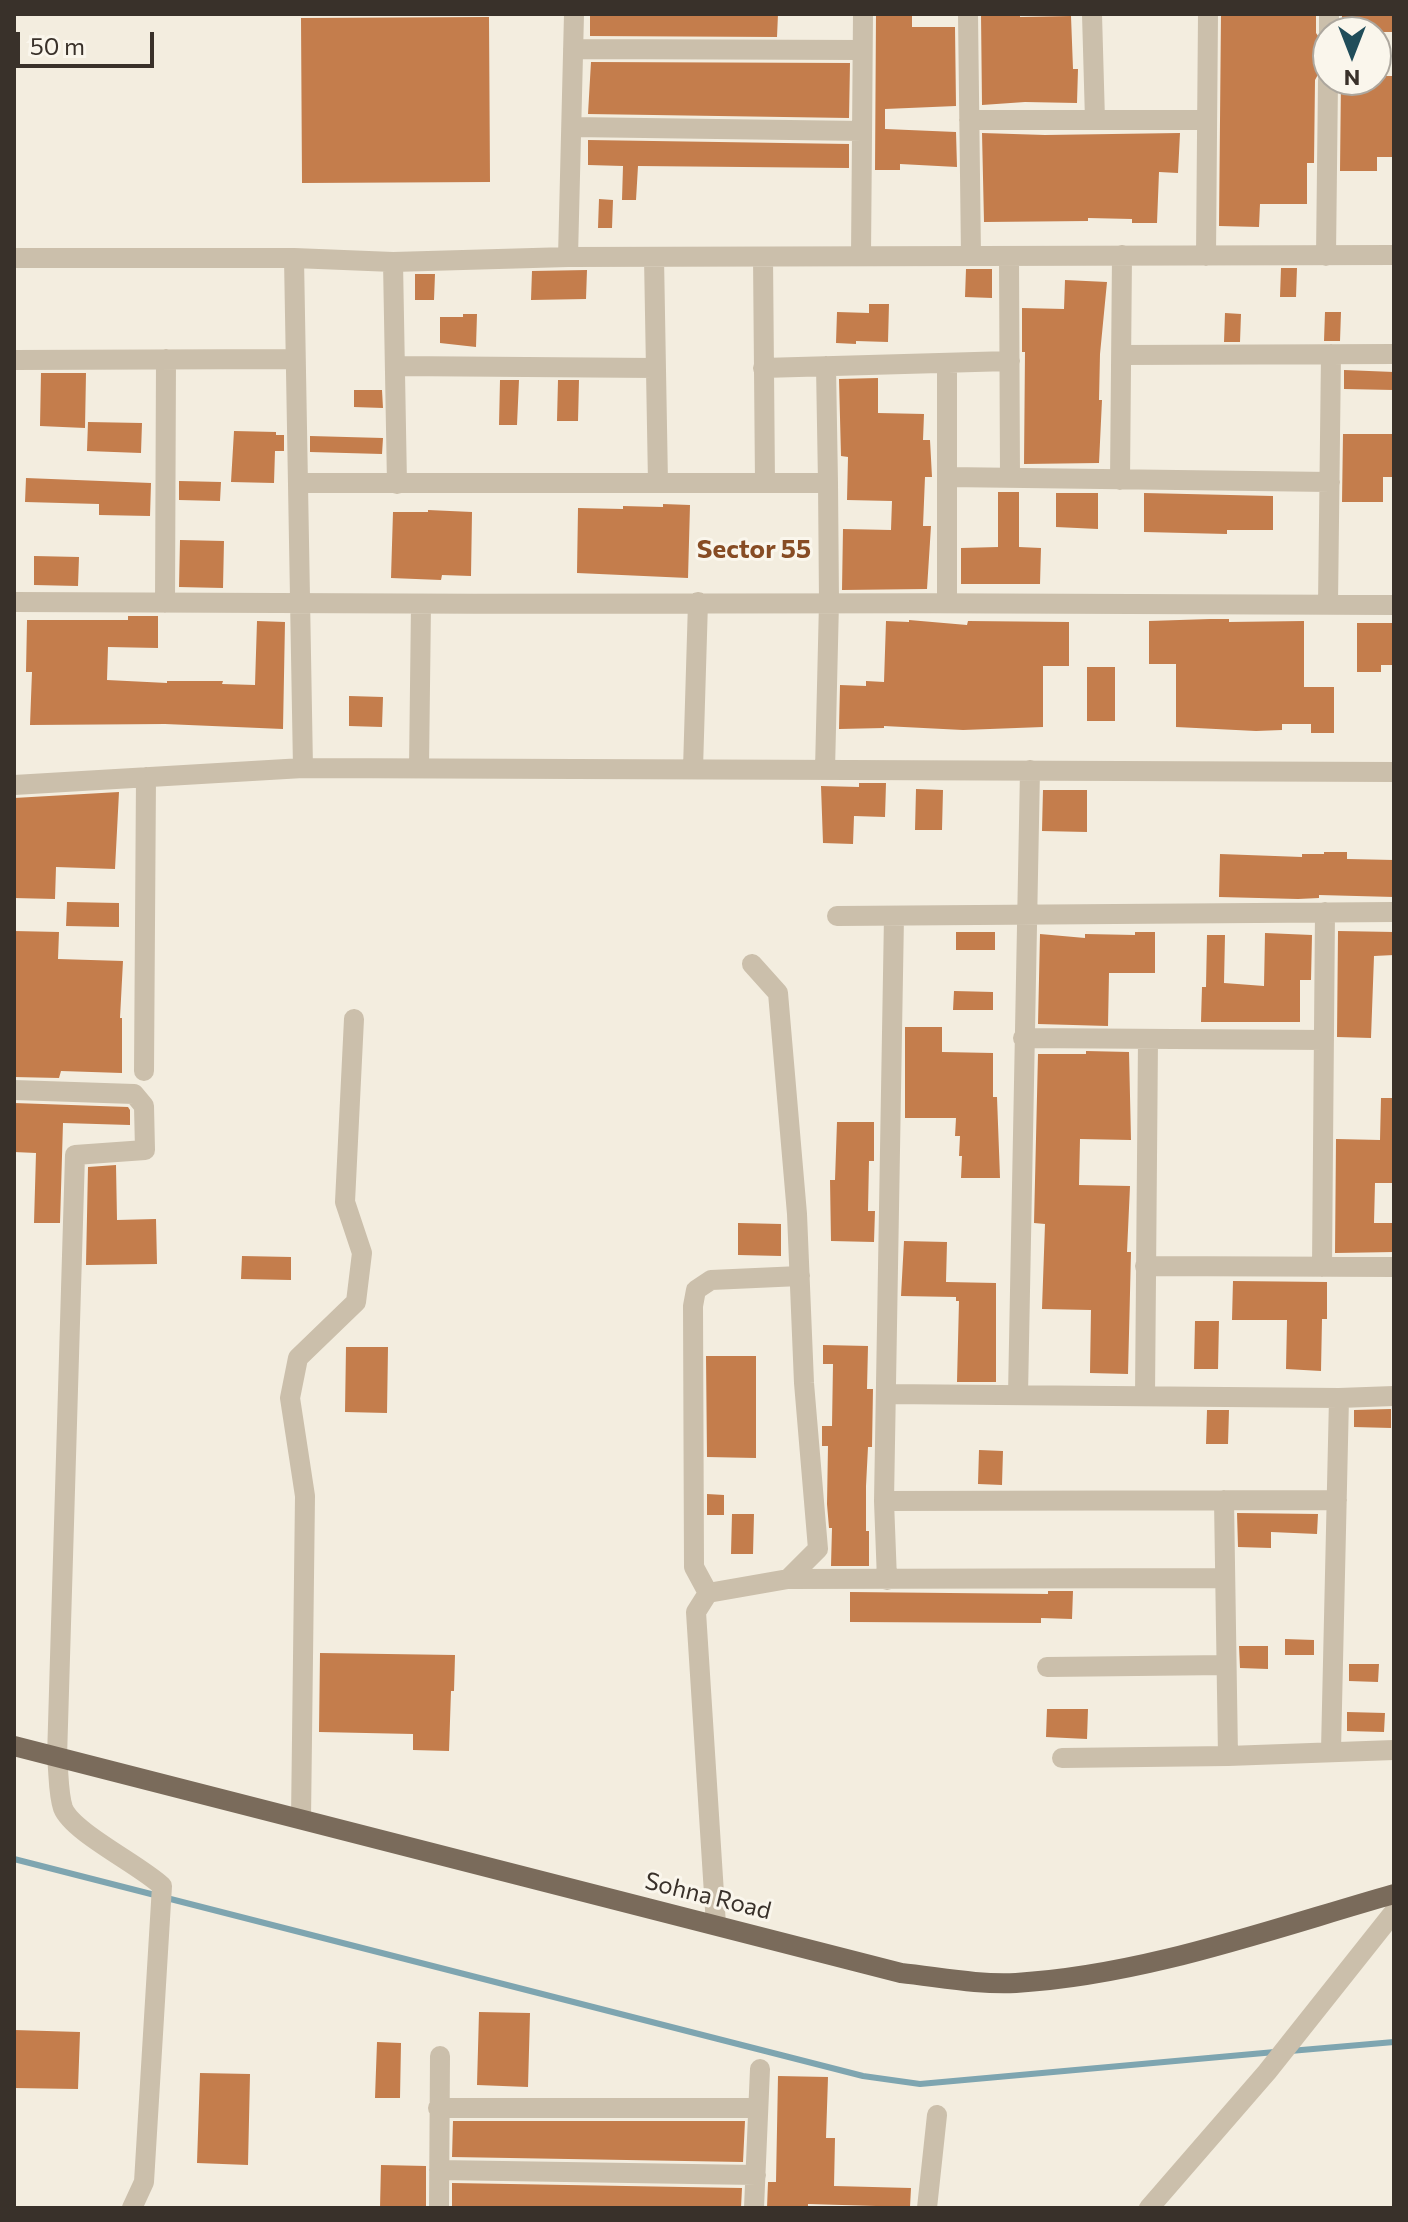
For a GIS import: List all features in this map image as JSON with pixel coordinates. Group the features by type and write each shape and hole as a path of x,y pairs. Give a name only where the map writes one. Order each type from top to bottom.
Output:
{"main road":[{"name":"Sohna Road","path":"14,1746 901,1973 1014,1983 1152,1962 1394,1894"}],"street":[{"path":"568,257 574,14"},
{"path":"861,256 863,14"},
{"path":"968,14 971,256"},
{"path":"1092,14 1095,120"},
{"path":"1206,256 1208,14"},
{"path":"573,49 862,50"},
{"path":"1326,256 1328,96"},
{"path":"969,120 1207,120"},
{"path":"572,127 862,131"},
{"path":"1120,480 1122,255"},
{"path":"14,271 14,257 294,258 393,262 568,257 1394,255"},
{"path":"1009,256 1010,478"},
{"path":"654,257 658,483"},
{"path":"763,257 765,483"},
{"path":"294,258 303,768"},
{"path":"393,262 397,484"},
{"path":"1328,604 1331,354"},
{"path":"1122,355 1394,354"},
{"path":"165,603 166,359"},
{"path":"14,360 295,359"},
{"path":"763,368 1010,361"},
{"path":"947,363 947,602"},
{"path":"397,366 655,368"},
{"path":"825,770 829,602 826,366"},
{"path":"948,477 1330,482"},
{"path":"298,483 828,483"},
{"path":"14,602 1394,605"},
{"path":"693,769 698,602"},
{"path":"419,768 421,604"},
{"path":"14,785 303,768 1394,772"},
{"path":"1018,1395 1030,770"},
{"path":"144,1071 146,777"},
{"path":"1322,1267 1325,912"},
{"path":"837,916 1394,912"},
{"path":"887,1580 884,1501 894,916"},
{"path":"752,964 778,993 797,1214 804,1383 818,1549 788,1579"},
{"path":"301,1819 305,1496 290,1398 298,1358 356,1302 362,1253 345,1202 354,1019"},
{"path":"1023,1038 1324,1040"},
{"path":"1145,1396 1148,1039"},
{"path":"14,1090 134,1094 144,1106 145,1150 75,1155 57,1758 63,1810 96,1841 148,1872 162,1886 144,2182 132,2208"},
{"path":"1145,1266 1394,1267"},
{"path":"708,1593 694,1567 693,1306 696,1290 711,1280 800,1276"},
{"path":"886,1394 1394,1396"},
{"path":"1331,1750 1339,1398"},
{"path":"1224,1500 1228,1756"},
{"path":"884,1501 1337,1500"},
{"path":"716,1925 696,1612 708,1593 788,1579 1225,1578"},
{"path":"1047,1667 1226,1665"},
{"path":"1062,1758 1394,1750"},
{"path":"1149,2208 1267,2072 1394,1912"},
{"path":"439,2208 440,2056"},
{"path":"754,2208 760,2069"},
{"path":"438,2108 758,2108"},
{"path":"927,2208 937,2115"},
{"path":"439,2170 756,2175"}],"building":[{"path":"590,14 778,14 777,37 590,36"},
{"path":"876,14 912,14 912,27 955,27 956,106 885,109 885,129 956,132 957,167 900,164 900,170 875,170"},
{"path":"981,14 1071,16 1073,69 1078,69 1077,103 982,105"},
{"path":"1316,14 1312,16 1314,163 1307,163 1307,204 1260,204 1259,227 1219,226 1221,15"},
{"path":"1394,15 1394,32 1392,16 1342,16"},
{"path":"489,17 490,182 302,183 301,18"},
{"path":"591,62 850,63 849,118 588,114"},
{"path":"1394,76 1394,157 1377,157 1377,171 1340,171 1341,96 1392,96"},
{"path":"982,133 1180,133 1178,173 1159,172 1157,223 1088,218 1088,221 984,222"},
{"path":"588,140 849,144 849,168 638,166 636,200 622,200 623,166 588,165"},
{"path":"599,199 613,200 612,228 598,228"},
{"path":"1281,268 1297,268 1296,297 1280,297"},
{"path":"966,269 992,269 992,298 965,297"},
{"path":"587,270 586,299 531,300 532,271"},
{"path":"415,274 435,274 434,300 415,300"},
{"path":"1065,280 1107,282 1100,354 1099,400 1102,400 1099,463 1024,464 1025,352 1022,352 1022,308 1064,309"},
{"path":"869,304 889,304 888,342 836,343 837,312 869,313"},
{"path":"1325,312 1341,312 1340,341 1324,341"},
{"path":"1225,313 1241,314 1240,342 1224,342"},
{"path":"463,314 477,314 476,347 440,343 440,317 463,317"},
{"path":"1344,370 1394,372 1394,390 1344,389"},
{"path":"41,373 86,373 85,428 40,426"},
{"path":"878,378 878,413 924,414 923,440 930,440 932,477 925,477 923,526 931,526 927,589 842,590 843,529 891,530 892,501 847,500 848,457 841,456 839,379"},
{"path":"500,380 519,380 517,425 499,425"},
{"path":"558,380 579,380 578,421 557,421"},
{"path":"354,390 382,390 383,408 354,407"},
{"path":"88,422 142,423 141,453 87,451"},
{"path":"234,431 284,435 284,451 275,451 274,483 231,482"},
{"path":"1343,434 1394,434 1394,477 1383,477 1383,502 1342,502"},
{"path":"310,436 383,438 382,454 310,452"},
{"path":"26,478 151,483 150,516 99,515 99,504 25,502"},
{"path":"179,481 221,482 220,501 179,500"},
{"path":"998,492 1019,492 1019,547 1041,548 1040,584 961,584 961,548 998,547"},
{"path":"1056,493 1098,493 1098,529 1056,527"},
{"path":"1144,493 1273,496 1273,530 1227,530 1227,534 1144,532"},
{"path":"663,504 690,505 688,578 577,573 578,508 623,509 623,506 663,507"},
{"path":"393,512 472,512 471,576 442,575 441,580 391,578"},
{"path":"180,540 224,541 223,588 179,587"},
{"path":"34,556 79,557 78,586 34,585"},
{"path":"128,616 158,616 158,648 108,647 107,680 167,683 223,681 222,684 255,685 257,621 285,622 283,729 165,724 30,725 32,672 26,672 27,620 128,620"},
{"path":"1229,619 1229,622 1304,621 1304,687 1334,687 1334,733 1311,733 1311,724 1282,724 1282,730 1256,731 1176,727 1176,664 1149,664 1149,621"},
{"path":"886,621 967,625 968,621 1069,622 1069,666 1043,666 1043,727 963,730 884,726 839,729 840,685 866,686 866,681 884,682"},
{"path":"1357,623 1394,623 1394,665 1381,665 1381,672 1357,672"},
{"path":"1087,667 1115,667 1115,721 1087,721"},
{"path":"349,696 383,697 382,727 349,726"},
{"path":"859,783 886,783 885,817 854,816 853,844 823,843 821,786 859,787"},
{"path":"916,789 943,790 942,830 915,830"},
{"path":"1043,790 1087,790 1087,832 1042,831"},
{"path":"119,792 115,869 56,867 55,899 14,898 14,798"},
{"path":"1347,852 1347,859 1394,860 1394,897 1219,897 1220,854 1302,857 1302,854"},
{"path":"67,902 119,903 119,927 66,926"},
{"path":"14,931 59,932 58,959 123,961 120,1018 122,1073 61,1071 59,1078 14,1077"},
{"path":"1338,931 1394,932 1394,955 1374,956 1371,1038 1337,1037"},
{"path":"956,932 995,932 995,950 956,950"},
{"path":"1135,932 1155,932 1155,973 1109,973 1108,1026 1038,1024 1040,934 1085,938 1085,934 1135,935"},
{"path":"1265,933 1312,935 1311,980 1300,980 1300,1022 1201,1022 1202,987 1206,987 1207,935 1225,935 1224,983 1264,986"},
{"path":"954,991 993,992 993,1010 953,1010"},
{"path":"905,1027 942,1027 942,1052 993,1053 993,1097 997,1097 1000,1178 961,1178 962,1156 959,1156 960,1136 955,1136 956,1118 905,1118"},
{"path":"1086,1051 1129,1052 1131,1140 1080,1139 1079,1185 1130,1186 1128,1374 1090,1373 1091,1310 1042,1309 1045,1224 1034,1223 1038,1054 1086,1054"},
{"path":"1381,1098 1394,1098 1394,1183 1375,1183 1374,1223 1394,1223 1394,1252 1335,1253 1336,1139 1380,1140"},
{"path":"14,1103 128,1107 130,1110 130,1125 63,1123 60,1223 34,1223 36,1153 14,1152"},
{"path":"837,1122 874,1122 874,1161 869,1161 868,1211 875,1211 874,1242 831,1241 830,1180 835,1180"},
{"path":"116,1165 117,1220 156,1219 157,1264 86,1265 88,1167"},
{"path":"738,1223 781,1224 781,1256 738,1255"},
{"path":"904,1241 947,1242 946,1282 996,1283 996,1382 957,1382 959,1301 956,1297 901,1296"},
{"path":"242,1256 291,1257 291,1280 241,1279"},
{"path":"1233,1281 1327,1282 1327,1319 1322,1319 1321,1371 1286,1369 1287,1320 1232,1320"},
{"path":"1195,1321 1219,1321 1218,1369 1194,1369"},
{"path":"823,1345 868,1346 867,1389 873,1389 872,1447 868,1447 866,1486 869,1566 831,1566 832,1528 829,1528 827,1504 828,1446 822,1446 822,1426 832,1426 833,1364 823,1364"},
{"path":"346,1347 388,1347 387,1413 345,1412"},
{"path":"706,1356 756,1356 756,1458 707,1457"},
{"path":"1391,1409 1391,1428 1354,1427 1354,1410"},
{"path":"1207,1410 1229,1410 1228,1444 1206,1444"},
{"path":"979,1450 1003,1451 1002,1485 978,1484"},
{"path":"707,1494 724,1495 724,1515 707,1515"},
{"path":"1237,1513 1318,1514 1317,1534 1271,1532 1271,1548 1238,1547"},
{"path":"732,1514 754,1514 753,1554 731,1554"},
{"path":"1048,1591 1073,1591 1072,1619 1041,1618 1041,1623 850,1622 850,1592 1048,1594"},
{"path":"1285,1639 1314,1640 1314,1655 1285,1655"},
{"path":"1239,1646 1268,1646 1268,1669 1240,1668"},
{"path":"320,1653 455,1655 449,1751 413,1750 413,1734 319,1732"},
{"path":"1349,1664 1379,1664 1378,1682 1349,1681"},
{"path":"1047,1709 1088,1709 1087,1739 1046,1737"},
{"path":"1347,1712 1385,1713 1384,1732 1347,1731"},
{"path":"479,2012 530,2013 528,2087 477,2085"},
{"path":"14,2030 80,2032 78,2089 14,2088"},
{"path":"377,2042 401,2043 400,2098 375,2098"},
{"path":"200,2073 250,2074 248,2165 197,2163"},
{"path":"778,2076 828,2077 826,2138 835,2138 834,2186 911,2188 910,2207 808,2204 808,2208 767,2208 768,2182 776,2182"},
{"path":"453,2121 745,2121 743,2162 452,2157"},
{"path":"381,2165 426,2166 426,2208 380,2208"},
{"path":"452,2183 742,2188 741,2208 452,2208"}],"waterway":[{"path":"14,1859 863,2076 920,2084 1275,2052"},
{"path":"1290,2051 1394,2042"}],"district":[{"name":"Sector 55","path":"754,549"}]}
